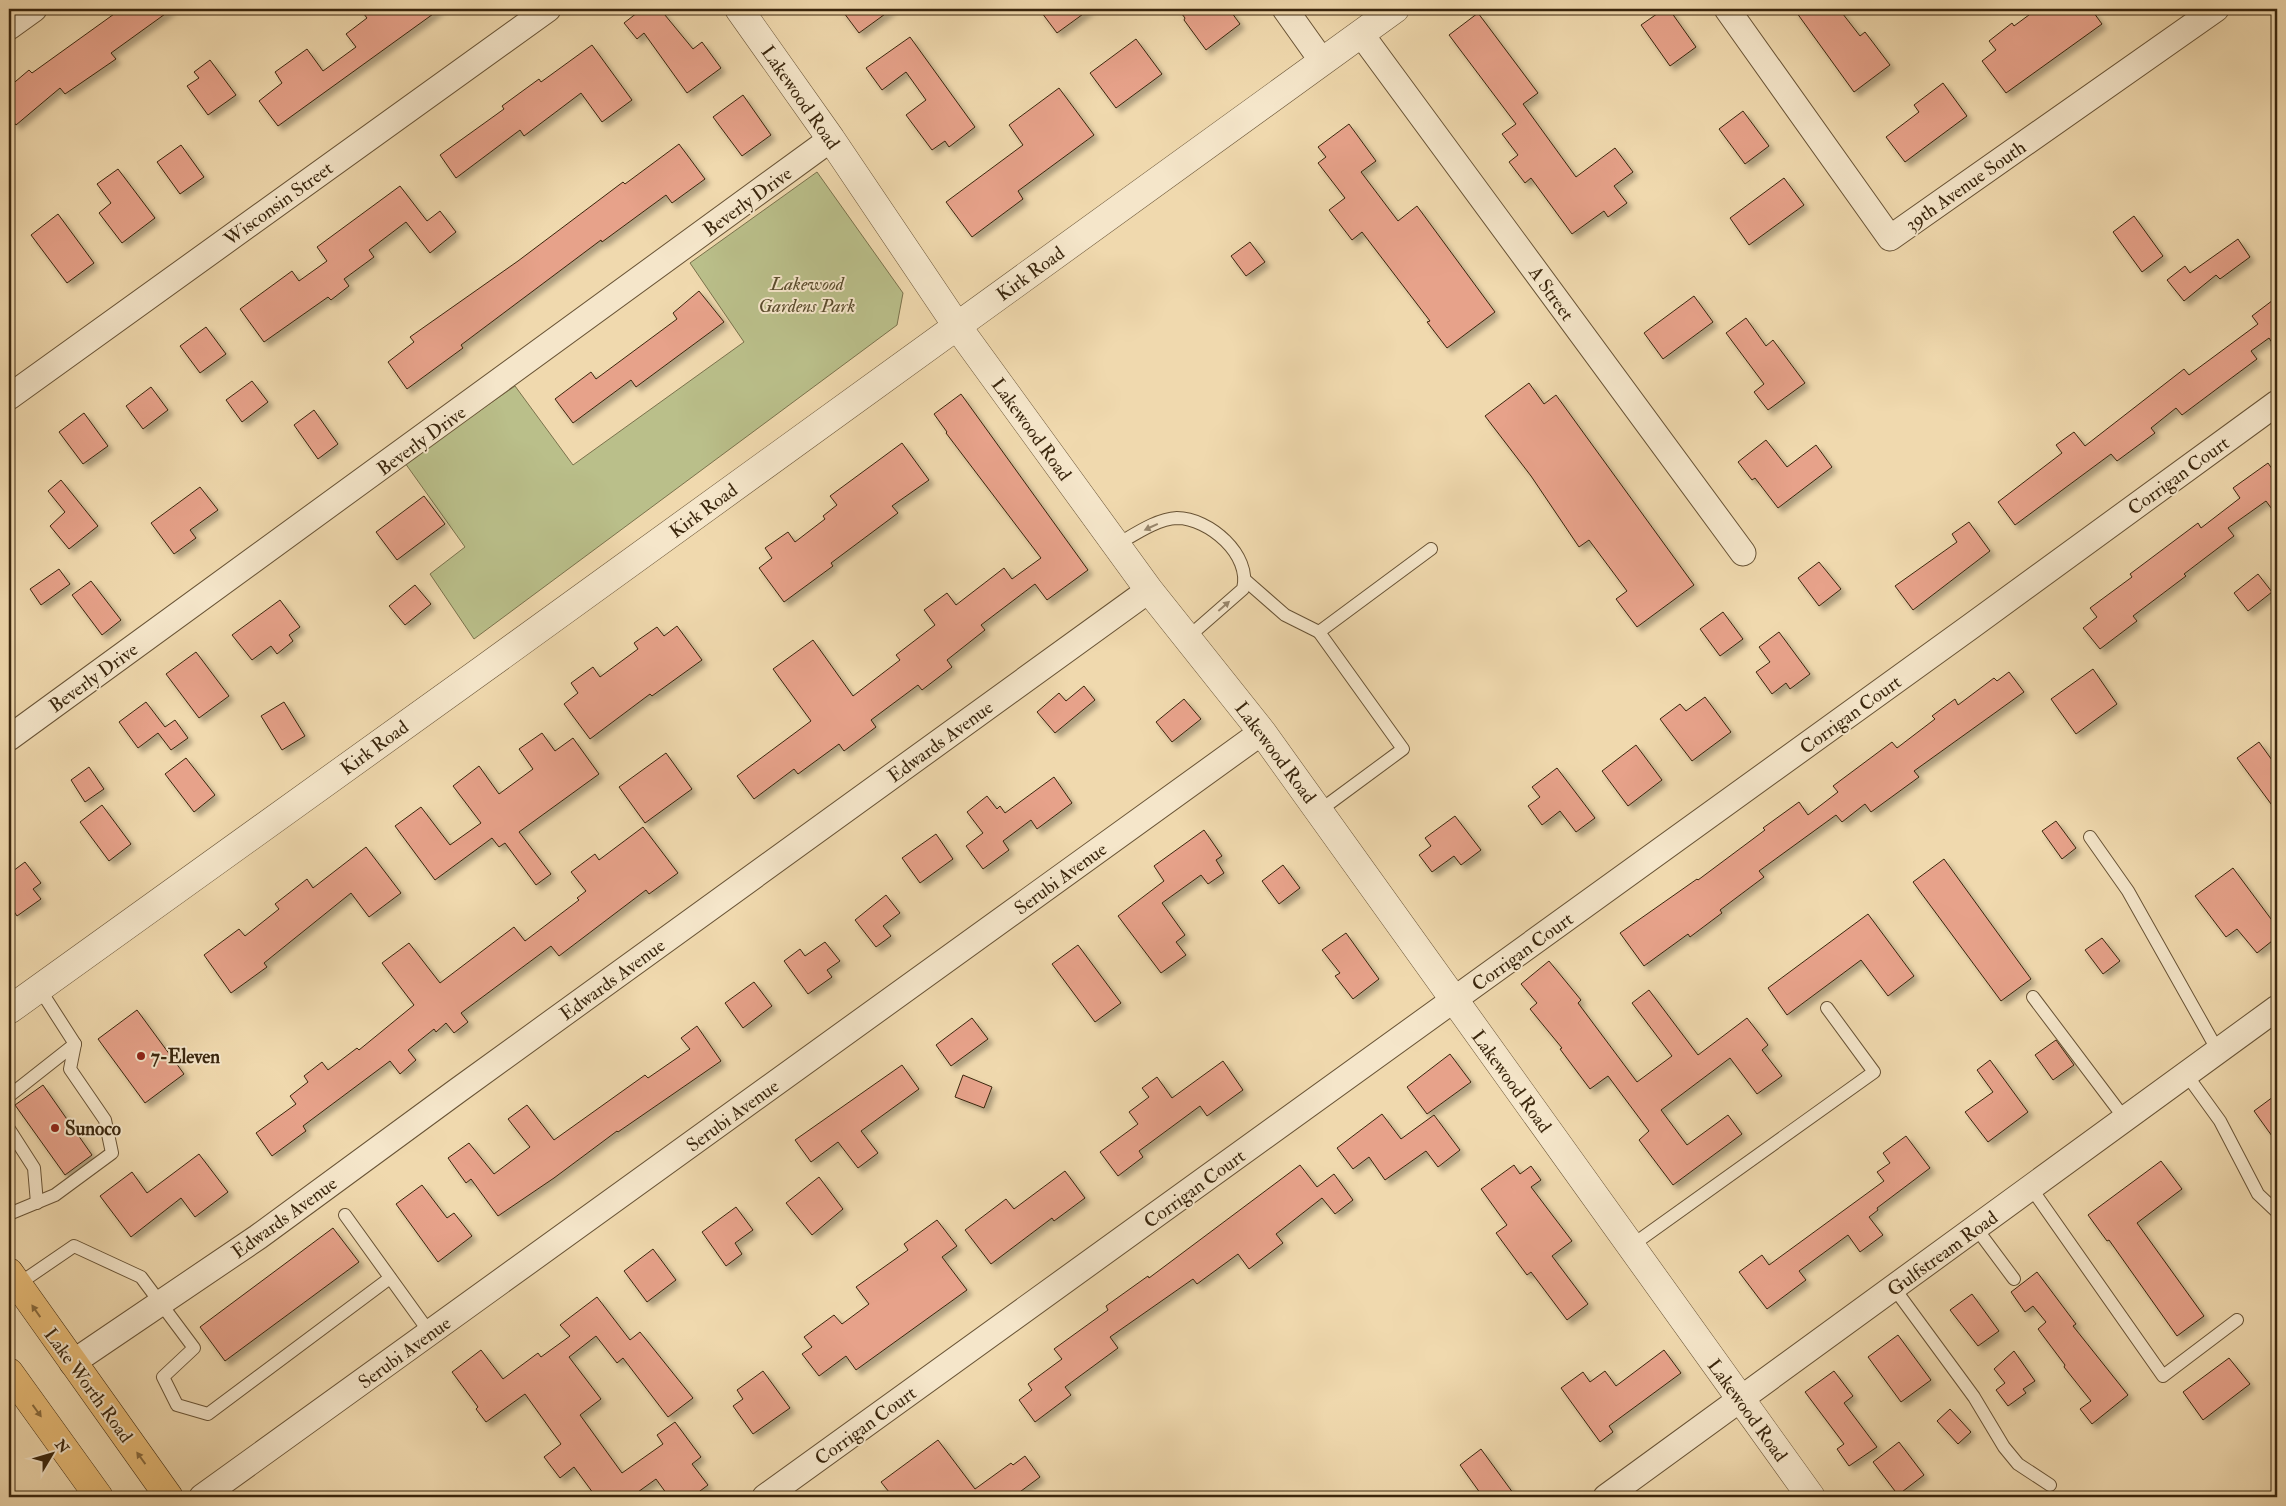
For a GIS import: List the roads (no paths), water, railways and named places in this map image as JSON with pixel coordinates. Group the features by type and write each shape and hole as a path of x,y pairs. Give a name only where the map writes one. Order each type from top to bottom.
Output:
{"main road":[{"name":"Lake Worth Road","path":"13,1279 169,1497"},
{"path":"9,1372 100,1497"}],"street":[{"path":"9,27 34,9"},
{"name":"Wisconsin Street","path":"9,397 548,9"},
{"name":"Lakewood Road","path":"739,9 831,139 957,326 1149,590 1262,732 1811,1497"},
{"path":"1285,9 1322,61"},
{"name":"Kirk Road","path":"9,1010 1395,9"},
{"name":"39th Avenue South","path":"1727,9 1890,238 2216,9"},
{"name":"A Street","path":"1361,34 1743,553"},
{"name":"Beverly Drive","path":"9,738 344,496 831,139"},
{"name":"Corrigan Court","path":"765,1497 2277,403"},
{"name":"Edwards Avenue","path":"72,1363 258,1237 456,1091 1149,590"},
{"name":"Serubi Avenue","path":"202,1497 1262,732"},
{"name":"Gulfstream Road","path":"1606,1497 2277,1008"}],"lane":[{"path":"1116,545 1155,524 1176,518 1200,522 1217,532 1232,550 1242,565 1245,580 1243,589 1187,638"},
{"path":"1319,632 1431,549"},
{"path":"1245,580 1285,615 1319,632 1403,749 1319,811"},
{"path":"2090,837 2128,891 2218,1051"},
{"path":"9,1214 55,1195 112,1153 105,1120 70,1069 75,1044 40,988"},
{"path":"2033,997 2125,1119"},
{"path":"1631,1246 1874,1072 1827,1008"},
{"path":"9,1096 75,1044"},
{"path":"2186,1074 2220,1121 2258,1194 2277,1212"},
{"path":"9,1129 34,1168 37,1203"},
{"path":"2031,1188 2163,1376 2237,1320"},
{"path":"345,1215 430,1333"},
{"path":"1976,1228 2014,1279"},
{"path":"13,1279 74,1246 141,1278 162,1302 194,1348 163,1377 177,1405 208,1414 390,1278"},
{"path":"1894,1288 1974,1397 2004,1447 2018,1464 2050,1486"}],"place":[{"name":"7-Eleven","path":"141,1056"},
{"name":"Sunoco","path":"55,1128"}],"park label":[{"name":"Lakewood Gardens Park","path":"807,294"}]}
